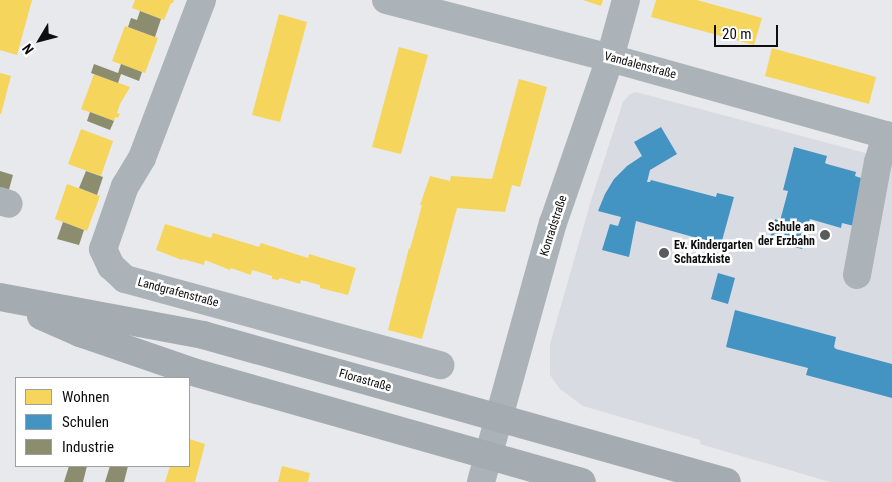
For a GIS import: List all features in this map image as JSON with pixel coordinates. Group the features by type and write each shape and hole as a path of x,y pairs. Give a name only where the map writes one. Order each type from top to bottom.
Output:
{"main road":[{"name":"Florastraße","path":"0,297 203,335 727,482"},
{"name":"Florastraße","path":"0,297 80,333 193,372 582,482"}],"street":[{"name":"Landgrafenstraße","path":"202,0 142,158 125,186 102,249 111,266 125,279 440,364"},
{"name":"Vandalenstraße","path":"386,0 610,58 889,136"},
{"name":"Konradstraße","path":"481,482 554,222 610,58 626,0"},
{"path":"857,275 878,162 889,136"}],"shaded area":[{"path":"636,92 892,160 892,482 830,482 700,444 700,440 583,406 560,389 550,375 550,344 592,197 623,102 630,94"}],"building: Wohnen":[{"path":"0,0 32,0 17,55 0,50"},
{"path":"135,0 174,0 164,20 132,8"},
{"path":"583,0 603,0 601,6"},
{"path":"656,0 697,0 762,18 754,45 651,17"},
{"path":"279,14 307,22 280,122 252,115"},
{"path":"125,26 158,38 145,73 112,61"},
{"path":"399,47 428,55 401,154 372,147"},
{"path":"772,48 876,77 869,104 765,76"},
{"path":"0,73 11,76 1,114 0,114"},
{"path":"94,74 130,87 120,104 117,113 120,114 118,118 115,117 114,121 81,109"},
{"path":"519,79 547,87 520,187 512,185 505,212 457,208 422,339 388,330 422,205 420,205 430,176 450,181 451,176 492,179"},
{"path":"81,129 113,141 101,176 68,164"},
{"path":"67,184 100,196 87,231 55,219"},
{"path":"165,224 211,238 213,233 259,247 261,243 308,258 309,254 356,268 348,295 320,288 320,285 301,280 300,284 280,278 278,280 272,279 272,276 252,270 251,275 231,268 230,270 205,260 204,265 182,260 156,250"},
{"path":"190,439 205,444 195,482 165,482 170,467 190,467"},
{"path":"282,466 310,473 308,482 278,482"}],"building: Schulen":[{"path":"661,127 677,154 650,170 647,182 651,180 716,197 717,193 734,197 720,248 703,243 704,240 636,221 629,257 602,250 610,224 618,226 621,217 598,211 605,194 614,179 627,166 642,156 634,142"},
{"path":"794,147 827,156 825,163 856,172 855,176 867,180 854,226 842,223 841,228 810,219 802,249 769,240 775,219 780,221 788,191 783,190"},
{"path":"718,273 735,278 728,304 711,299"},
{"path":"735,310 836,337 834,347 836,349 892,364 892,398 806,375 808,368 726,347"}],"building: Industrie":[{"path":"140,11 161,19 155,37 128,27 131,18 137,20"},
{"path":"94,64 118,73 121,64 142,72 139,81 121,74 118,83 91,73"},
{"path":"90,112 114,121 110,130 87,121"},
{"path":"0,171 13,175 8,193 0,191"},
{"path":"86,171 103,177 97,195 79,188"},
{"path":"63,222 84,230 79,245 57,239"},
{"path":"69,467 87,467 83,482 64,482"},
{"path":"110,467 128,467 124,482 105,482"}],"place":[{"name":"Schule an der Erzbahn","path":"825,235"},
{"name":"Ev. Kindergarten Schatzkiste","path":"664,253"}]}
